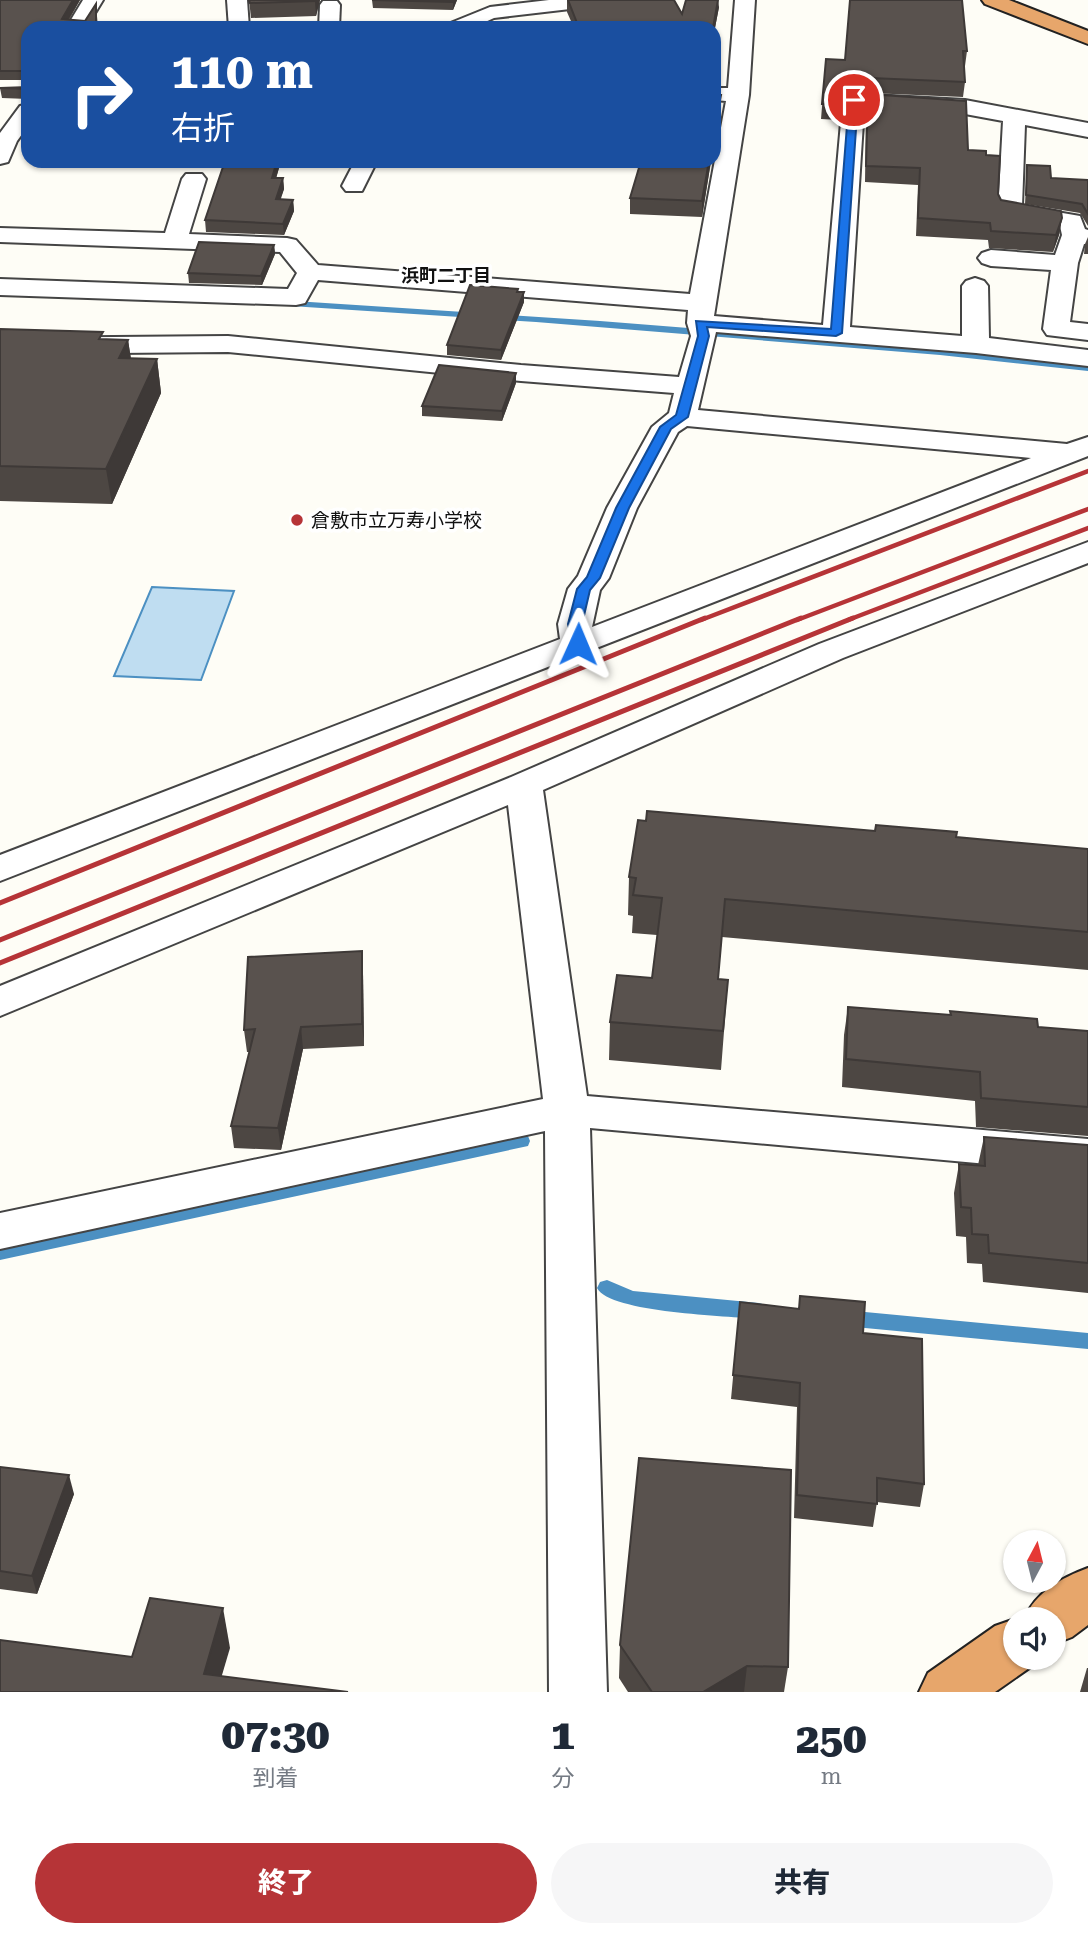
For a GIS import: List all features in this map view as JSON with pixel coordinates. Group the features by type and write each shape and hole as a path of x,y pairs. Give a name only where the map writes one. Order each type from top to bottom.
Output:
{"highway":[{"path":"992,0 1088,38"},
{"path":"1066,1609 1088,1593"},
{"path":"948,1692 1003,1653"}],"street":[{"path":"80,21 93,0"},
{"path":"237,0 238,21"},
{"path":"471,21 490,13 596,0"},
{"path":"721,142 726,94 744,0"},
{"path":"329,21 330,5"},
{"path":"836,333 854,100 965,107 1088,130"},
{"path":"1014,115 1010,211 1071,221 1081,236 1065,263 1056,329 1088,332"},
{"path":"2,146 21,120"},
{"path":"354,186 363,168"},
{"path":"682,417 702,322 718,168"},
{"path":"175,241 194,179"},
{"path":"0,235 287,245 310,272 405,281 702,322 976,345 1088,358"},
{"path":"990,258 1065,263"},
{"path":"0,286 296,298 310,272"},
{"path":"975,286 976,345"},
{"path":"0,346 229,344 521,373 690,386"},
{"path":"578,644 575,624 584,589 593,578 622,508 666,427 682,417 1079,450"},
{"path":"0,869 1079,450"},
{"path":"0,1002 524,785 831,651 1088,552"},
{"path":"524,785 567,1110 578,1692"},
{"path":"0,1231 567,1110 1088,1156"}],"water":[{"path":"152,587 234,591 201,680 114,676"}],"building":[{"path":"0,0 73,0 62,19 85,21 21,21 21,71 0,71"},
{"path":"249,0 315,0 315,1 250,3"},
{"path":"372,0 454,0 453,2"},
{"path":"568,0 674,0 682,14 686,0 718,0 714,21 576,21"},
{"path":"850,0 962,0 967,51 963,51 965,82 847,77 842,84 840,104 822,104 826,59 845,60"},
{"path":"96,4 96,21 85,21"},
{"path":"868,94 966,101 968,150 986,151 986,155 1000,156 998,194 1001,200 1061,211 1062,218 1056,235 991,231 990,223 918,218 920,168 866,166"},
{"path":"1027,165 1050,166 1051,178 1088,180 1088,214 1082,204 1026,195"},
{"path":"223,168 275,168 272,178 283,178 276,199 293,200 283,224 205,220"},
{"path":"639,168 708,168 702,201 630,198"},
{"path":"199,242 274,245 261,276 188,273"},
{"path":"470,285 518,289 517,292 524,292 501,350 447,345"},
{"path":"0,329 103,332 99,339 128,340 119,358 157,359 106,469 0,466"},
{"path":"439,365 516,373 502,411 422,406"},
{"path":"647,811 875,831 876,825 957,832 956,837 1088,849 1088,932 725,899 718,979 728,980 723,1031 610,1022 617,975 652,978 662,898 633,895 636,878 629,877 638,820 646,821"},
{"path":"362,951 362,1024 301,1027 278,1128 231,1126 255,1029 244,1030 248,957"},
{"path":"848,1007 951,1015 950,1011 1037,1019 1038,1027 1088,1031 1088,1107 981,1098 980,1072 846,1059"},
{"path":"984,1137 1088,1145 1088,1263 989,1253 988,1235 972,1234 971,1208 961,1207 959,1164 985,1166"},
{"path":"800,1296 865,1302 863,1333 922,1339 924,1484 877,1478 877,1504 797,1495 800,1383 733,1375 740,1302 799,1309"},
{"path":"639,1458 791,1470 788,1667 747,1666 703,1692 652,1692 620,1645"},
{"path":"0,1467 69,1475 32,1576 0,1571"},
{"path":"150,1598 223,1608 204,1674 348,1692 0,1692 0,1640 132,1657"}],"waterway":[{"path":"279,303 600,324 977,355 1088,368"},
{"path":"0,1252 521,1141"},
{"path":"607,1288 631,1299 759,1311"},
{"path":"844,1318 1088,1341"}],"railway":[{"path":"701,620 1088,471"},
{"path":"797,620 1088,509"},
{"path":"849,620 1088,528"},
{"path":"0,903 705,618"},
{"path":"0,940 801,618"},
{"path":"849,620 853,618"},
{"path":"0,963 849,620"}],"place":[{"name":"倉敷市立万寿小学校","path":"297,520"}],"district":[{"name":"浜町二丁目","path":"446,275"}],"route":[{"path":"578,644 575,624 584,589 593,578 622,508 666,427 682,417 704,336 700,323 836,333 854,100"}]}
